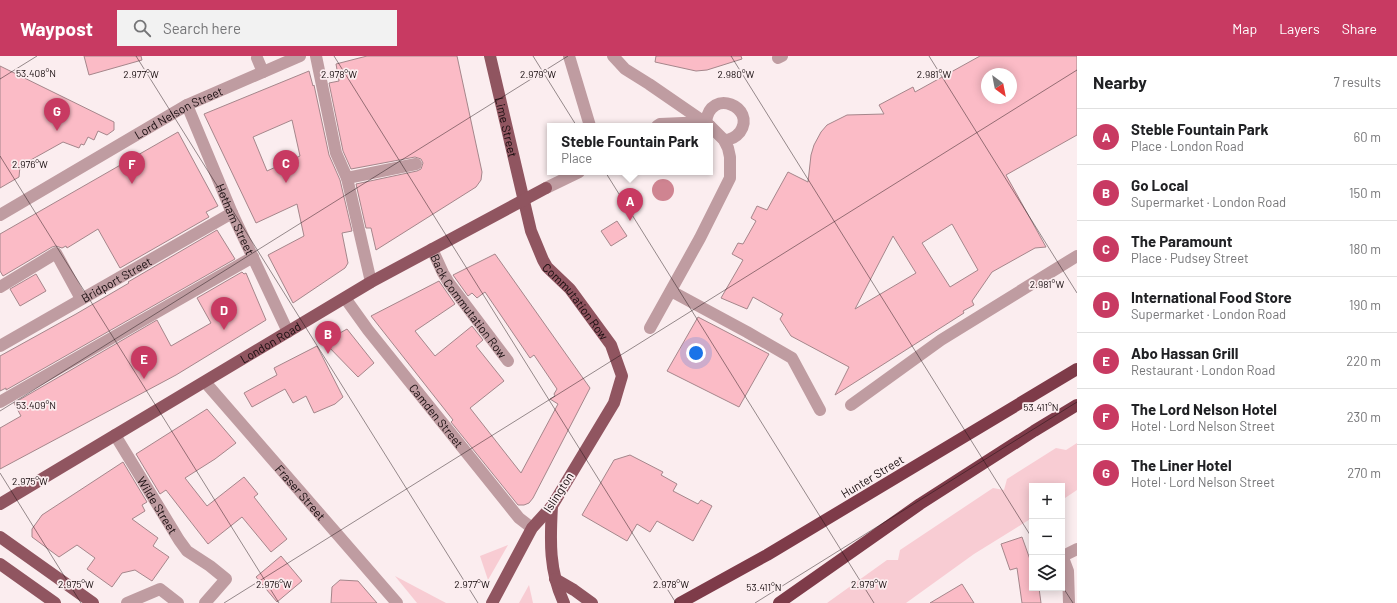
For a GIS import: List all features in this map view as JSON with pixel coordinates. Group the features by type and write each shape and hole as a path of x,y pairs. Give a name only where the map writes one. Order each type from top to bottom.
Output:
{"highway":[{"name":"Hunter Street","path":"680,603 767,555 1077,370"},
{"path":"779,603 920,504 1077,405"}],"main road":[{"name":"Lime Street","path":"490,56 524,199"},
{"name":"London Road","path":"0,504 371,282 546,188"},
{"name":"Commutation Row","path":"524,199 531,231 547,267 570,289 611,345 622,376 614,403"},
{"name":"Islington","path":"492,603 532,528 552,506 614,403"},
{"path":"552,506 551,555 555,579 564,603"},
{"path":"0,537 93,603"},
{"path":"0,564 55,603"},
{"path":"555,579 592,603"}],"street":[{"name":"Lord Nelson Street","path":"0,215 187,105 300,56"},
{"path":"316,56 336,153 347,178 371,282"},
{"path":"569,56 589,123"},
{"path":"613,56 625,69 705,123"},
{"path":"257,58 263,72"},
{"path":"708,123 706,116 716,105 728,103 739,110 743,119 742,128 734,137 724,140"},
{"name":"Hotham Street","path":"187,105 232,212 288,332"},
{"path":"650,328 671,292 730,178 730,157 724,140 713,130"},
{"path":"347,178 416,164"},
{"path":"546,188 573,175"},
{"name":"Bridport Street","path":"0,346 232,212"},
{"name":"Back Commutation Row","path":"432,249 449,283 508,362"},
{"path":"0,286 56,253 81,299"},
{"path":"851,405 941,340 1077,256"},
{"path":"0,402 253,257"},
{"path":"671,292 792,358 820,410"},
{"name":"Camden Street","path":"345,298 368,330 519,518 532,528"},
{"name":"Fraser Street","path":"205,382 397,603"},
{"name":"Wilde Street","path":"115,435 187,551 210,566 226,580 205,603"},
{"path":"1065,554 1077,549"},
{"path":"1065,563 1068,571 1069,603"},
{"path":"127,603 160,589 178,603"}],"shaded area":[{"path":"663,179 671,182 674,190 671,198 663,201 655,198 652,190 655,182"},
{"path":"1077,443 1077,490 1065,498 1065,483 1029,483 1029,520 974,554 906,603 827,603 887,560 898,560 900,550 993,488 1004,490 1007,479 1056,448 1066,450"},
{"path":"508,545 488,580 480,556"},
{"path":"395,576 446,603 417,603"},
{"path":"529,585 533,603 519,603"}],"building":[{"path":"84,56 141,56 142,60 89,75"},
{"path":"367,56 457,56 482,172 481,180 476,187 376,250 371,228 366,228 356,184 417,171 421,169 423,163 421,159 415,157 351,169 343,151 329,83 339,81 336,64"},
{"path":"656,56 741,56 742,59 707,70 696,71 655,62"},
{"path":"980,56 1077,56 1077,135 1006,175 1046,247 1035,248 992,272 972,301 974,305 963,311 964,313 835,395 849,367 791,336 780,319 783,314 753,297 747,309 721,298 743,260 732,254 738,243 743,244 756,221 751,218 757,206 767,210 788,172 808,182 811,155 814,145 821,132 827,125 847,115 884,114 879,105 913,87 915,92","holes":["952,224 978,270 950,287 922,243","893,236 916,273 855,309"]},
{"path":"0,66 114,122 114,130 107,135 98,131 94,140 88,137 84,145 81,144 79,148 63,142 20,166 19,177 0,188"},
{"path":"309,71 313,86 314,85 329,155 340,180 352,231 342,233 348,263 345,268 293,303 268,255 304,236 297,204 256,223 204,114","holes":["292,120 300,156 267,171 253,137"]},
{"path":"178,132 218,206 206,212 209,217 120,268 98,229 67,248 66,246 62,248 56,246 52,247 3,276 0,271 0,234"},
{"path":"617,221 627,236 611,246 601,231"},
{"path":"217,230 235,259 6,390 6,388 0,391 0,356 76,314"},
{"path":"495,254 590,388 533,498 529,503 524,505 518,505 451,422 453,420 371,316 439,281 455,304 415,331 435,356 472,326 483,340 476,346 504,381 470,408 521,473 558,404 550,399 555,396 554,394 557,389 534,355 530,358 485,292 477,298 472,293 468,296 453,275"},
{"path":"242,272 244,274 246,273 266,320 176,375 0,469 0,428 21,416 14,403 157,320 171,346 211,323 197,298"},
{"path":"36,274 46,291 20,306 10,289"},
{"path":"698,317 769,354 739,407 667,371"},
{"path":"347,329 374,363 358,377 324,342"},
{"path":"317,346 343,397 335,404 314,413 306,396 293,403 285,389 252,407 244,393 277,375 274,368"},
{"path":"207,409 236,443 215,459 185,478 207,506 244,477 258,494 254,497 287,539 271,552 242,517 208,544 166,490 160,494 136,454"},
{"path":"630,455 663,472 661,475 677,484 673,491 698,504 701,500 712,506 693,541 657,521 650,532 637,524 627,541 582,515 614,460"},
{"path":"123,462 147,502 142,505 145,511 132,519 158,538 153,546 169,557 152,581 135,570 122,573 112,587 87,569 95,558 77,545 59,557 32,537 32,529 42,515"},
{"path":"1022,537 1029,557 1029,591 1039,591 1041,603 1022,603 1017,568 1010,570 1001,544"},
{"path":"281,556 302,581 277,602 256,577"},
{"path":"340,580 358,581 377,603 331,603 332,587"},
{"path":"962,584 974,603 930,603"}],"place":[{"name":"The Liner Hotel","path":"57,131"},
{"name":"The Paramount","path":"286,183"},
{"name":"The Lord Nelson Hotel","path":"132,184"},
{"name":"Steble Fountain Park","path":"630,221"},
{"name":"International Food Store","path":"224,330"},
{"name":"Go Local","path":"328,354"},
{"name":"Abo Hassan Grill","path":"144,379"}]}
